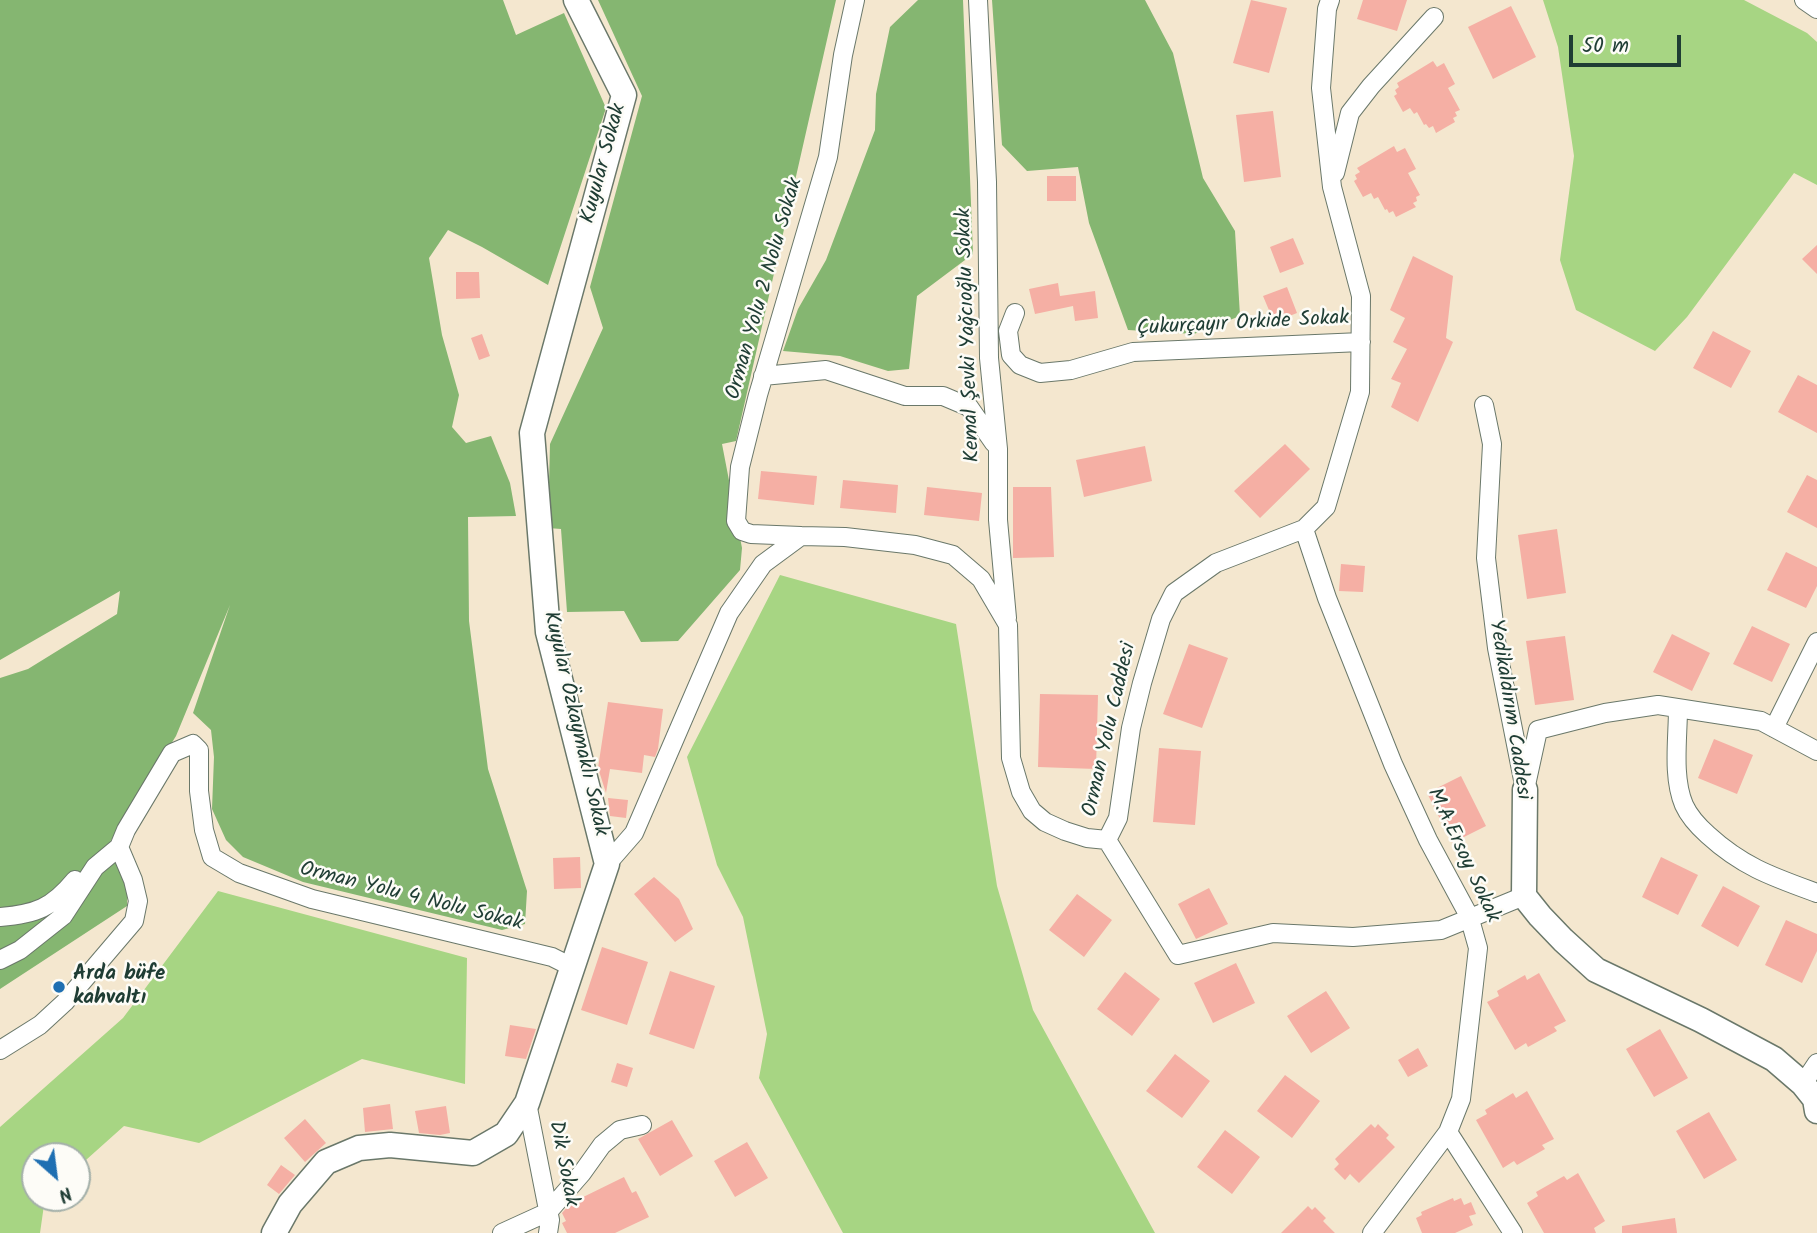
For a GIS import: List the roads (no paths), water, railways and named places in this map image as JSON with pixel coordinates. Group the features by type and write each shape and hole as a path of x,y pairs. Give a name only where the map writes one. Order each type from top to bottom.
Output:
{"street":[{"name":"Kuyular Sokak","path":"559,335 624,95 576,0"},
{"name":"Orman Yolu 2 Nolu Sokak","path":"802,536 751,534 742,531 736,521 740,467 828,157 843,55 855,0"},
{"name":"Kemal Şevki Yağcıoğlu Sokak","path":"978,0 987,182 989,358 998,449 998,520 1008,625"},
{"name":"Orman Yolu Caddesi","path":"802,536 901,543 953,555 981,579 1008,625 1011,758 1021,792 1032,811 1045,822 1076,835 1107,840 1118,818 1131,728 1142,683 1161,619 1174,593 1216,563 1304,529 1326,507 1347,441 1360,392 1361,296 1332,187 1321,88 1327,9 1331,0"},
{"path":"1804,0 1817,9"},
{"path":"1332,187 1350,113 1434,17"},
{"name":"Çukurçayır Orkide Sokak","path":"1015,313 1008,331 1011,355 1020,365 1040,373 1071,370 1133,352 1361,342"},
{"name":"Kuyular Özkaymaklı Sokak","path":"559,335 532,433 548,632 607,864"},
{"path":"764,376 826,370 905,396 943,396 970,407 998,449"},
{"name":"Yedikaldırım Caddesi","path":"1483,405 1492,444 1486,558 1497,648 1525,790 1524,896"},
{"name":"M.A.Ersoy Sokak","path":"1304,529 1326,598 1393,764 1428,840 1469,916 1478,948 1461,1099 1448,1132 1372,1233"},
{"path":"274,1233 290,1204 326,1162 359,1148 390,1145 473,1153 506,1134 527,1103 607,864 634,833 729,613 762,564 802,536"},
{"path":"1774,728 1817,642"},
{"path":"1525,790 1538,730 1605,713 1658,705 1761,721 1817,751"},
{"path":"1678,708 1678,782 1684,806 1698,826 1728,854 1761,873 1817,893"},
{"name":"Orman Yolu 4 Nolu Sokak","path":"118,847 172,753 193,744 200,750 199,791 204,830 212,857 239,873 312,899 552,957 572,967"},
{"path":"1107,840 1178,955 1273,933 1353,937 1441,930 1469,916 1524,896 1563,940 1596,970 1701,1020 1774,1059 1813,1098"},
{"path":"0,917 24,915 59,900 95,856 118,847"},
{"path":"0,960 20,950 63,916 95,867 118,847"},
{"path":"0,1050 40,1025 65,1002 134,920 138,901 133,880 118,847"},
{"path":"1813,1098 1817,1063"},
{"name":"Dik Sokak","path":"527,1103 548,1212 548,1233"},
{"path":"502,1233 548,1212 602,1145 621,1130 642,1125"},
{"path":"1448,1132 1513,1233"}],"place":[{"name":"Arda büfe kahvaltı","path":"59,987"}]}
